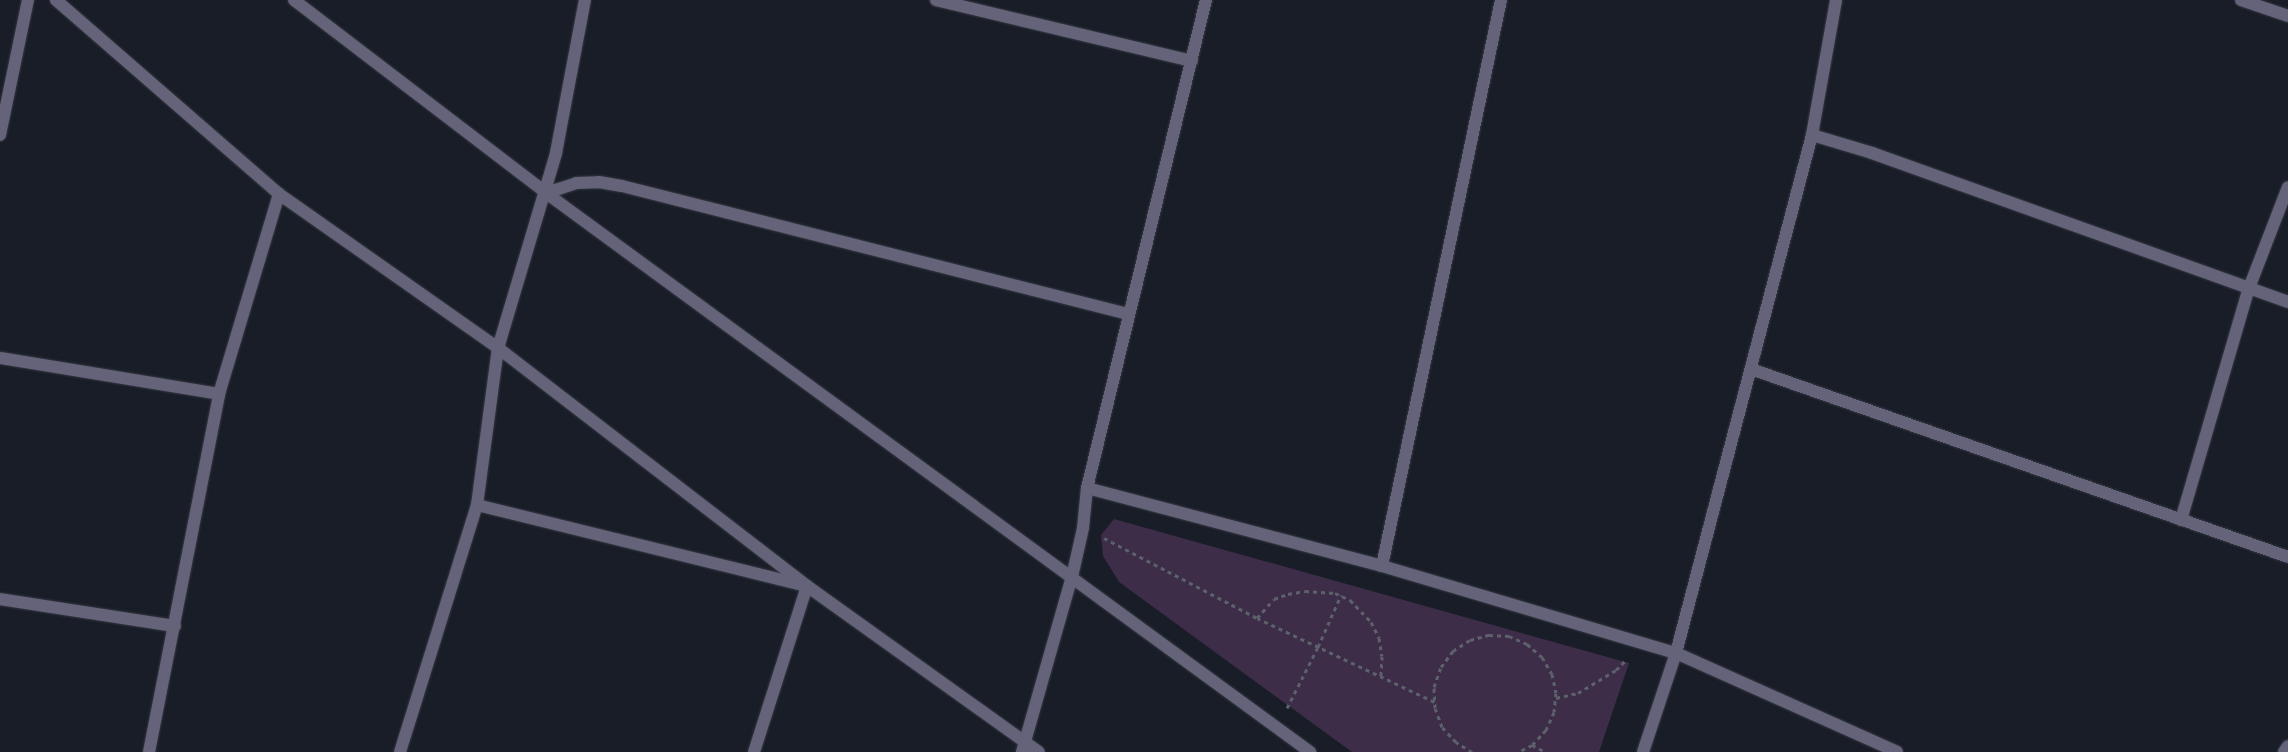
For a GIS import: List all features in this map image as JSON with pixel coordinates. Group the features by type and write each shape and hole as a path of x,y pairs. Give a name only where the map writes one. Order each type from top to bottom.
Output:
{"street":[{"path":"0,135 28,0"},
{"path":"56,0 279,194 498,348 807,586 1024,747 1039,752"},
{"path":"294,0 546,193 1072,576 1310,752"},
{"path":"400,752 477,505 498,348 546,193 556,153 585,0"},
{"path":"936,0 1192,60"},
{"path":"1024,747 1072,576 1083,528 1087,488 1206,0"},
{"path":"1382,566 1501,0"},
{"path":"1643,752 1676,653 1812,135 1836,0"},
{"path":"2242,0 2288,16"},
{"path":"1812,135 1872,153 2288,302"},
{"path":"546,193 576,183 599,182 622,186 1128,314"},
{"path":"2182,520 2249,288 2288,187"},
{"path":"149,752 219,394 279,194"},
{"path":"0,358 219,394"},
{"path":"1751,369 2288,557"},
{"path":"1087,488 1382,566 1676,653 1897,752"},
{"path":"477,505 807,586"},
{"path":"754,752 807,586"},
{"path":"0,598 175,626"},
{"path":"2284,752 2288,746"}],"path":[{"path":"1083,528 1257,618 1435,702"},
{"path":"1257,618 1274,599 1288,594 1318,592 1341,596 1362,610 1371,622 1379,638 1382,656 1381,676"},
{"path":"1277,727 1318,647 1341,596"},
{"path":"1472,752 1456,742 1442,727 1435,702 1434,687 1441,667 1453,651 1470,640 1489,635 1509,636 1527,644 1542,657 1552,674 1556,698 1554,712 1546,730 1532,744 1518,752"},
{"path":"1556,698 1578,693 1616,670 1644,644"},
{"path":"1532,744 1546,752"}],"shaded area":[{"path":"1114,519 1629,663 1599,752 1352,752 1119,582 1103,556 1101,535"}]}
